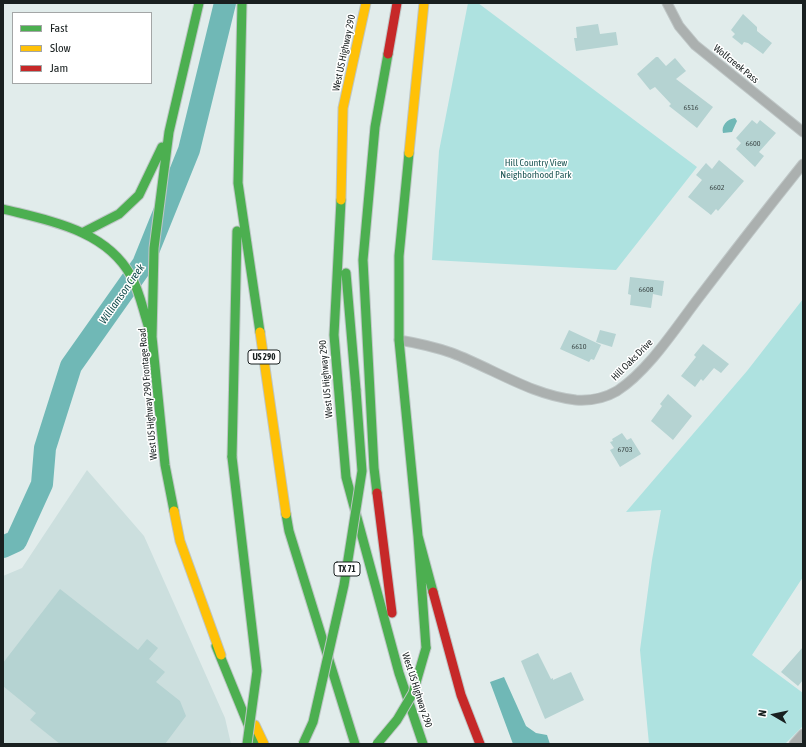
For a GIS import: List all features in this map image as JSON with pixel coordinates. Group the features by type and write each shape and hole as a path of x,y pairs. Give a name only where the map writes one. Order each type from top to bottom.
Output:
{"main road":[{"name":"West US Highway 290 Frontage Road","path":"200,3 169,132 154,248 152,337 165,466 180,541 216,646 264,744"},
{"name":"US 290","path":"242,3 238,183 289,532 355,744"},
{"name":"West US Highway 290","path":"366,3 343,108 341,214 334,335 346,477 399,673 423,744"},
{"path":"397,3 375,127 363,260 374,468 399,673"},
{"path":"377,744 397,720 413,693 426,648 418,536 411,477 399,340 399,256 424,3"},
{"path":"84,232 118,214 139,195 153,169 169,132"},
{"path":"238,183 232,457 257,672 247,744"},
{"path":"3,209 84,232 115,254 131,275 152,337"},
{"name":"TX 71","path":"303,744 313,722 344,585 362,471 341,214"},
{"path":"418,536 461,695 480,744"},
{"path":"216,646 256,744"}],"street":[{"name":"Wolfcreek Pass","path":"667,3 679,26 695,44 803,132"},
{"name":"Hill Oaks Drive","path":"399,340 452,353 528,388 545,393 577,400 594,400 604,397 630,381 661,347 803,164"},
{"path":"794,744 803,734"}],"shaded area":[{"path":"735,118 737,121 732,132 723,133 725,123"},
{"path":"87,470 144,536 225,718 231,744 3,744 3,576 22,568"},
{"path":"504,677 526,726 536,733 547,735 550,744 513,744 490,682"}],"green space":[{"name":"Hill Country View Neighborhood Park","path":"468,3 478,3 697,167 616,270 432,260 439,151"},
{"path":"803,299 803,577 752,655 803,693 803,726 785,744 649,744 640,650 652,560 661,510 626,512 747,371"}],"building":[{"path":"743,14 757,27 757,31 772,43 763,54 748,43 744,42 742,45 732,37 735,34 731,30"},
{"path":"598,24 600,34 616,32 618,45 576,51 574,38 577,38 576,27"},
{"path":"656,57 658,57 666,66 675,58 686,71 676,79 713,107 697,128 669,106 671,104 655,87 650,90 637,74"},
{"path":"752,120 757,124 760,120 776,133 759,152 764,156 755,167 736,149 741,143 736,138"},
{"path":"719,160 744,181 718,211 716,209 711,215 688,197 702,180 696,175 706,163 712,169"},
{"path":"630,277 664,281 662,296 653,294 651,308 630,305 631,295 628,294"},
{"path":"569,330 601,345 594,360 591,359 589,362 560,349"},
{"path":"600,330 616,334 612,347 596,342"},
{"path":"703,344 729,364 721,373 714,368 703,381 701,379 695,387 681,376 696,357 694,355"},
{"path":"668,394 692,416 673,440 651,421 662,406 660,404"},
{"path":"622,433 627,440 631,438 641,454 620,467 610,450 614,448 610,442"},
{"path":"60,589 138,650 147,639 158,648 149,659 165,672 156,682 180,701 186,716 165,744 60,744 30,720 36,713 3,686 3,663"},
{"path":"803,647 803,680 798,686 781,672"},
{"path":"538,653 551,679 553,678 553,680 571,672 584,700 545,719 521,661"}],"waterway":[{"name":"Williamson Creek","path":"3,547 16,541 42,484 45,448 71,366 143,264 189,150 225,3"}],"traffic: fast":[{"path":"174,511 165,465 152,337 154,248 169,132 199,3"},
{"path":"242,3 238,183 260,332"},
{"path":"377,493 374,468 363,260 375,127 388,54"},
{"path":"84,232 119,214 139,195 162,147"},
{"path":"409,153 399,256 399,340 418,536 433,592"},
{"path":"341,200 334,335 346,477 399,673 423,744"},
{"path":"3,209 58,223 92,238 107,248 120,260 131,276 139,295 149,328"},
{"path":"232,457 237,231"},
{"path":"346,273 356,390"},
{"path":"303,744 313,722 344,585 362,471 356,390"},
{"path":"232,457 257,671 247,744"},
{"path":"286,514 289,531 355,744"},
{"path":"418,536 426,648"},
{"path":"216,646 256,744"},
{"path":"377,744 397,720 413,693 426,648"}],"traffic: slow":[{"path":"341,200 343,108 366,3"},
{"path":"409,153 424,3"},
{"path":"260,332 286,514"},
{"path":"174,511 180,541 221,655"},
{"path":"255,725 264,744"}],"traffic: jam":[{"path":"388,54 397,3"},
{"path":"377,493 392,613"},
{"path":"433,592 461,695 480,744"}]}
